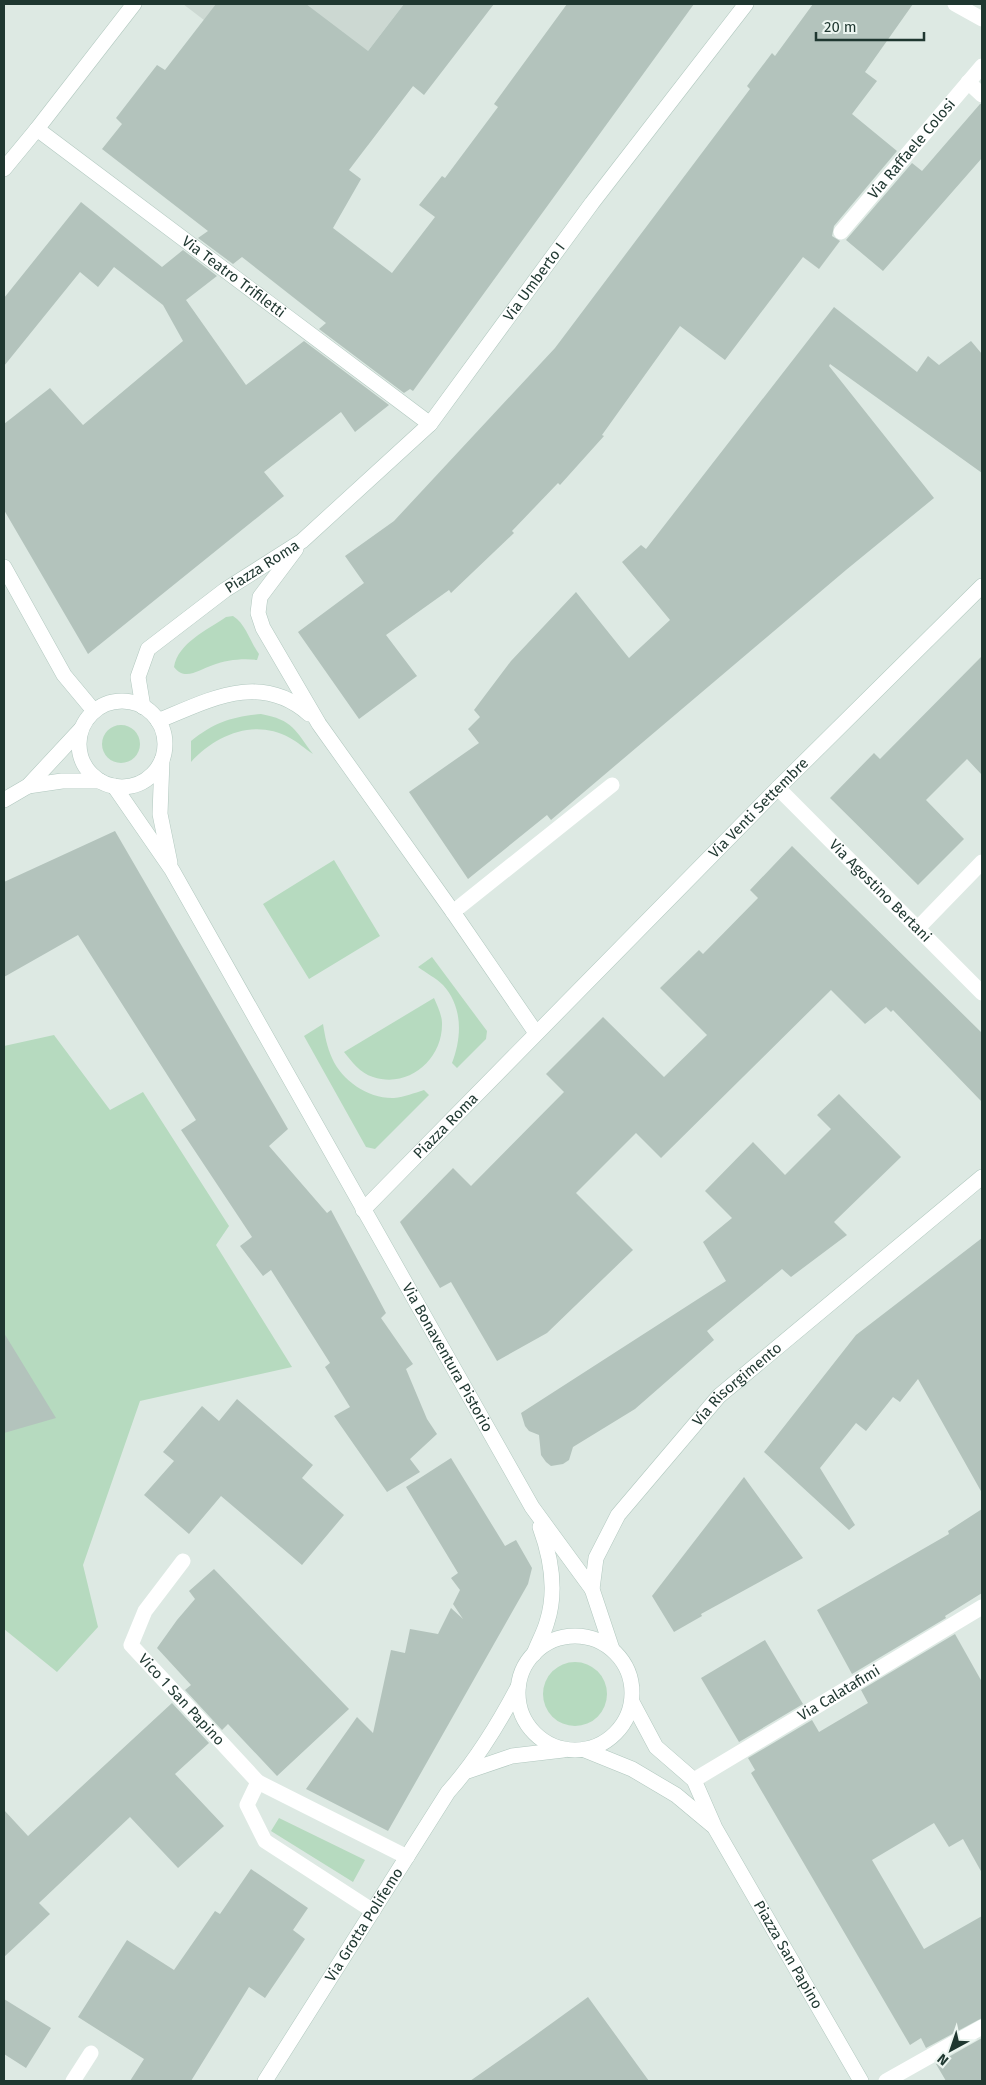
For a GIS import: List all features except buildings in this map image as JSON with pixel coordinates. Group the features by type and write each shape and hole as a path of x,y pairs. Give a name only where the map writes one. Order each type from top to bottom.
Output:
{"street":[{"path":"4,169 37,130 134,4"},
{"name":"Via Umberto I","path":"302,541 430,424 592,203 746,4"},
{"path":"955,4 982,20"},
{"name":"Via Raffaele Colosi","path":"841,232 982,66"},
{"path":"968,82 982,95"},
{"name":"Via Teatro Trifiletti","path":"37,130 430,424"},
{"name":"Piazza Roma","path":"143,707 138,677 148,649 225,590 302,541"},
{"name":"Piazza Roma","path":"302,541 260,597 258,613 263,628 319,724 453,912 536,1033 363,1210"},
{"path":"4,567 64,675 94,711"},
{"name":"Via Venti Settembre","path":"536,1033 778,788 982,586"},
{"name":"Piazza Roma","path":"158,721 218,696 249,690 274,694 296,703 319,724"},
{"path":"4,800 28,786 82,728 94,711 105,704 118,701 131,702 143,707 158,721 163,732 160,814 172,870"},
{"path":"82,728 79,752 83,763 90,774 107,784 172,870 363,1210"},
{"path":"28,786 62,781 126,787 138,784 148,778 157,768 162,758"},
{"path":"453,912 612,785"},
{"name":"Via Agostino Bertani","path":"778,788 982,993"},
{"path":"918,928 982,862"},
{"name":"Via Risorgimento","path":"612,1649 592,1589 596,1558 618,1515 719,1396 982,1177"},
{"name":"Via Bonaventura Pistorio","path":"363,1210 532,1507 592,1589"},
{"name":"Via Bonaventura Pistorio","path":"532,1507 548,1548 553,1584 548,1620 534,1654"},
{"name":"Vico 1 San Papino","path":"183,1561 145,1611 132,1645 258,1782 407,1858"},
{"name":"Via Calatafimi","path":"694,1780 982,1607"},
{"path":"518,1687 524,1669 534,1654 551,1641 572,1636 593,1639 612,1649"},
{"name":"Piazza San Papino","path":"518,1687 520,1708 529,1727 545,1742 564,1750 585,1750 602,1744 616,1734 626,1719 632,1702 631,1683 624,1664 612,1649"},
{"name":"Via Grotta Polifemo","path":"265,2081 448,1792 468,1771 495,1732 518,1687"},
{"name":"Piazza San Papino","path":"632,1702 656,1747 694,1780 715,1828 861,2081"},
{"name":"Via Grotta Polifemo","path":"468,1771 512,1756 564,1750"},
{"name":"Piazza San Papino","path":"585,1750 632,1769 676,1795 715,1828"},
{"path":"258,1782 247,1805 265,1841 373,1911"},
{"path":"886,2081 982,2028"},
{"path":"73,2081 91,2053"}],"shaded area":[{"path":"183,4 404,4 368,51 413,86 368,145"}],"green space":[{"path":"233,616 245,628 259,654 257,660 246,659 218,663 188,674 183,674 174,667 177,658 187,644 226,617"},
{"path":"261,714 272,716 287,723 297,732 313,754 293,740 276,732 249,730 236,732 224,737 201,752 191,762 191,741 208,729 241,717"},
{"path":"121,725 135,730 140,744 135,758 121,763 107,758 102,744 107,730"},
{"path":"334,860 380,936 309,979 263,904"},
{"path":"432,957 487,1031 486,1039 457,1068 452,1063 459,1033 459,1022 454,1003 443,985 418,967"},
{"path":"434,998 442,1020 441,1036 437,1048 430,1059 411,1075 399,1079 386,1080 373,1077 360,1070 344,1052"},
{"path":"323,1024 332,1058 342,1074 357,1087 385,1098 406,1096 424,1090 429,1095 375,1149 366,1147 304,1036"},
{"path":"54,1035 110,1110 143,1092 229,1226 216,1245 292,1367 140,1401 83,1565 98,1627 57,1672 4,1629 4,1046"},
{"path":"569,1662 581,1662 598,1671 605,1682 607,1694 605,1706 598,1717 581,1726 569,1726 557,1721 548,1712 543,1700 543,1688 548,1676 557,1667"},
{"path":"279,1818 365,1860 353,1882 271,1831"}]}
